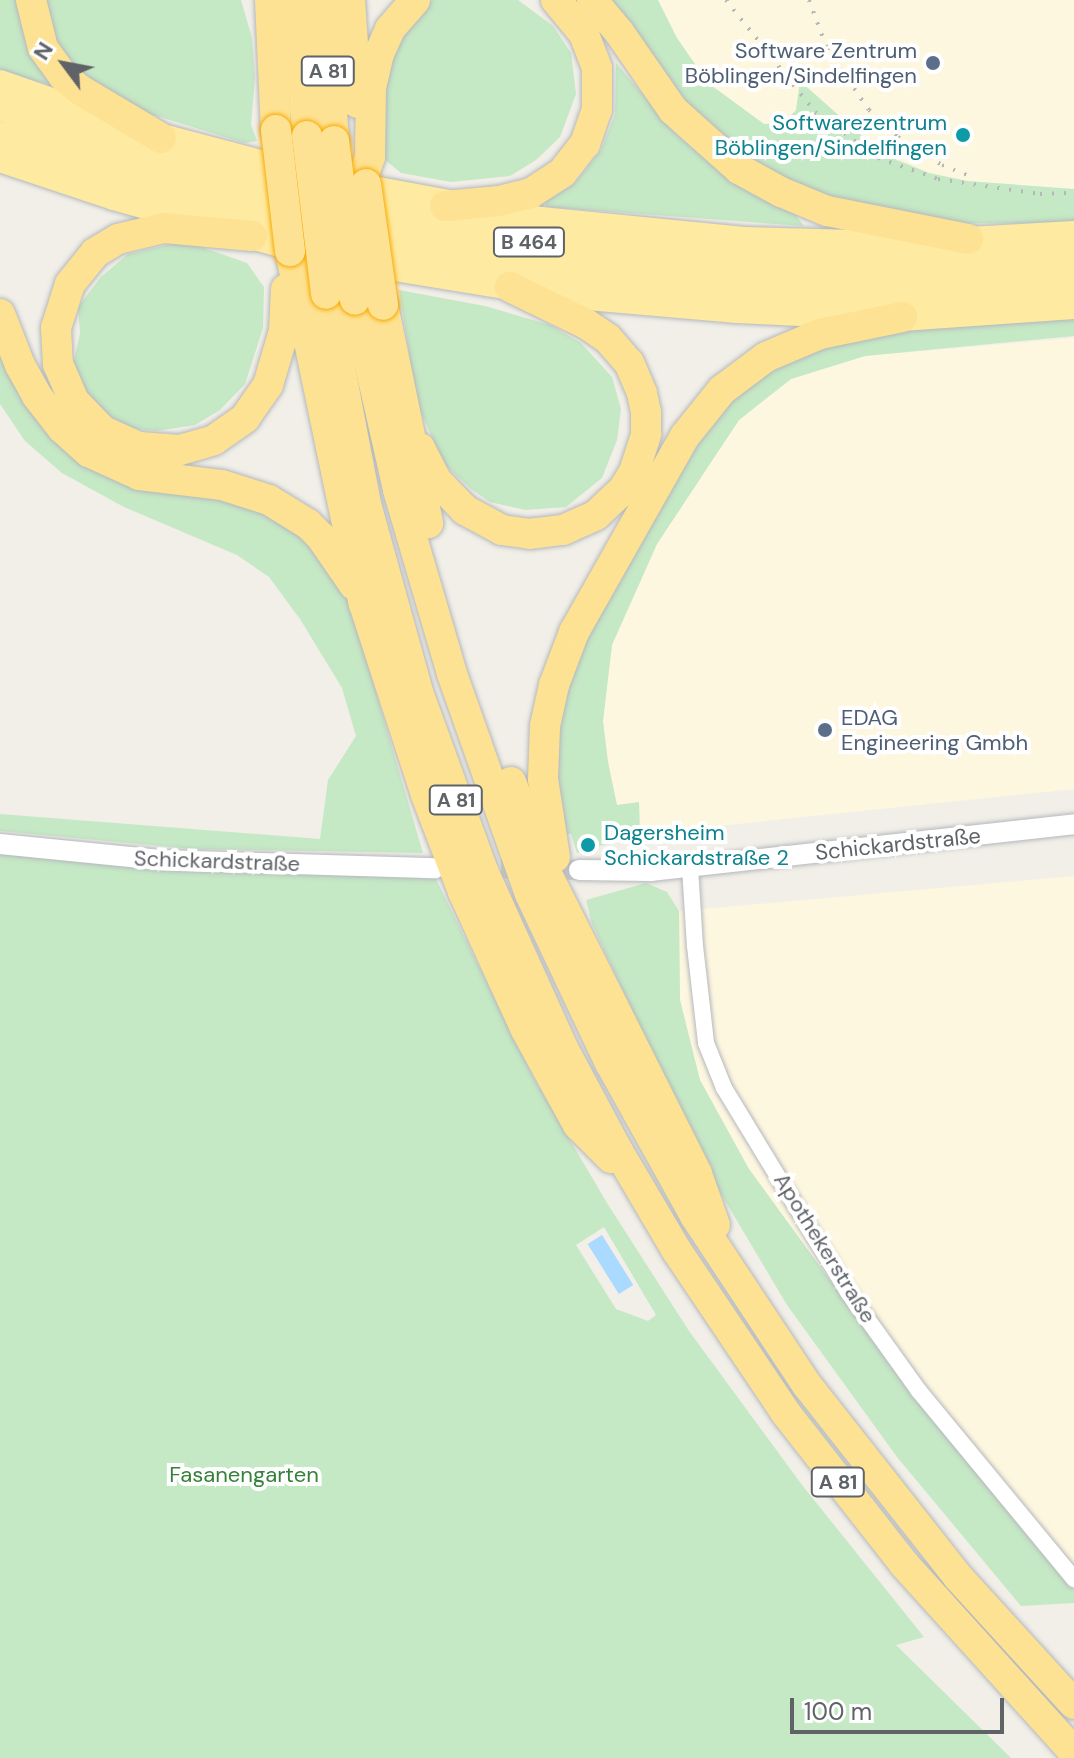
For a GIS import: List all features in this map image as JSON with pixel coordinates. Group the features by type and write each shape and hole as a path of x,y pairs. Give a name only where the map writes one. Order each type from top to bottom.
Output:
{"highway":[{"path":"31,0 43,48 63,76 103,105 161,138"},
{"name":"A 81","path":"297,0 351,154"},
{"name":"A 81","path":"324,0 351,154 330,295 375,542 438,752 489,885 530,978 637,1185 726,1327 839,1484 954,1623 1074,1752"},
{"path":"350,0 351,154 314,378 364,604 431,809 505,986 578,1125 637,1185"},
{"path":"351,154 369,107 379,54 390,29 415,0"},
{"path":"445,206 499,201 531,193 562,173 585,144 597,110 597,68 576,20 556,0"},
{"path":"592,0 619,32 673,110 739,169 781,192 827,211 968,239"},
{"path":"268,7 276,130 290,251 330,295 400,396 437,481 454,501 476,519 502,530 544,534 581,523 610,505 634,472 644,444 646,412 637,378 618,349 597,331 510,287"},
{"name":"B 464","path":"0,84 242,162 445,206 570,225 744,241 898,245 1074,235"},
{"name":"B 464","path":"0,107 113,146 250,185 402,220 524,241 709,261 794,265 898,267 1074,262"},
{"name":"B 464","path":"0,136 129,179 265,216 398,246 512,265 641,281 794,291 1074,289"},
{"name":"B 464","path":"0,158 101,192 252,236 365,262 510,287 685,306 902,317 1074,305"},
{"path":"252,236 164,228 118,239 95,253 70,284 56,328 58,364 74,401 103,431 139,447 180,450 214,440 245,418 268,385 284,331 330,295"},
{"name":"A 81","path":"330,295 389,452 426,594 530,894 636,1114 725,1266 807,1385 908,1517 1074,1704"},
{"path":"0,314 20,365 37,396 74,440 104,461 139,475 222,485 269,500 308,524 321,537 349,576 364,604"},
{"path":"571,917 545,801 545,726 560,666 598,587 685,436 722,390 743,372 820,334 902,317"},
{"path":"400,396 429,529 471,670 526,821 547,874 697,1174 725,1266"}],"street":[{"name":"Schickardstraße","path":"579,870 651,871 1074,824"},
{"name":"Schickardstraße","path":"0,844 160,860 435,868"},
{"name":"Apothekerstraße","path":"690,867 706,1043 724,1088 848,1292 919,1391 1074,1579"}],"shaded area":[{"path":"658,0 1074,0 1074,189 967,181 929,173 895,159 862,136 801,82 796,110 783,123 764,124 708,83 677,38"},
{"path":"1074,338 1074,789 640,834 639,802 617,805 608,762 603,721 612,645 657,544 739,420 791,379 865,356"},
{"path":"1074,876 1074,1589 872,1338 749,1169 700,1080 680,1000 679,911"}],"green space":[{"path":"0,0 21,0 60,87 0,72"},
{"path":"44,0 241,0 252,38 255,77 251,125 257,141 244,143 141,111 80,75 51,35"},
{"path":"433,0 518,0 553,26 571,53 576,94 560,137 536,160 510,176 451,182 401,173 384,159 378,115 392,48 425,5"},
{"path":"602,0 658,0 677,38 708,83 764,124 783,123 796,110 800,81 862,136 895,159 929,173 967,181 1074,189 1074,224 937,223 782,184 690,118"},
{"path":"616,63 677,135 713,166 795,214 804,226 547,207 545,202 575,183 601,150 615,114"},
{"path":"184,241 247,263 264,287 263,328 245,384 220,410 195,425 156,431 135,429 103,413 88,400 72,370 80,333 78,307 101,277 128,254"},
{"path":"399,290 485,306 550,325 581,343 612,377 621,409 617,440 602,478 566,507 525,510 490,502 471,489 443,463 417,403"},
{"path":"1074,308 1074,336 865,356 791,379 739,420 657,544 612,645 603,721 608,762 617,805 639,802 640,834 577,853 571,834 563,834 548,798 569,654 722,397 818,340"},
{"path":"0,347 8,367 205,490 290,519 346,590 423,853 192,849 0,831 0,814 320,839 328,780 356,736 342,688 300,619 269,577 237,555 124,507 62,473 25,441 0,404"},
{"name":"Fasanengarten","path":"0,850 129,863 436,879 533,1077 607,1203 689,1331 802,1485 924,1637 896,1645 1011,1758 0,1758","holes":["604,1227 656,1315 648,1321 616,1309 576,1245"]},
{"path":"646,883 667,892 679,911 680,1000 700,1080 749,1169 872,1338 1074,1589 1074,1603 1021,1606 897,1457 787,1305 708,1172 592,924 586,900"}],"water":[{"path":"602,1235 633,1285 619,1294 588,1244"}],"tunnel":[{"path":"471,868 579,870"}],"railway":[{"path":"726,0 815,112 878,158 938,179 1040,194 1074,193"},
{"path":"809,0 827,49 869,110 898,137 942,165 974,178"}],"place":[{"name":"Software Zentrum Böblingen/Sindelfingen","path":"933,63"},
{"name":"Softwarezentrum Böblingen/Sindelfingen","path":"963,135"},
{"name":"EDAG Engineering Gmbh","path":"825,730"},
{"name":"Dagersheim Schickardstraße 2","path":"588,845"}]}
